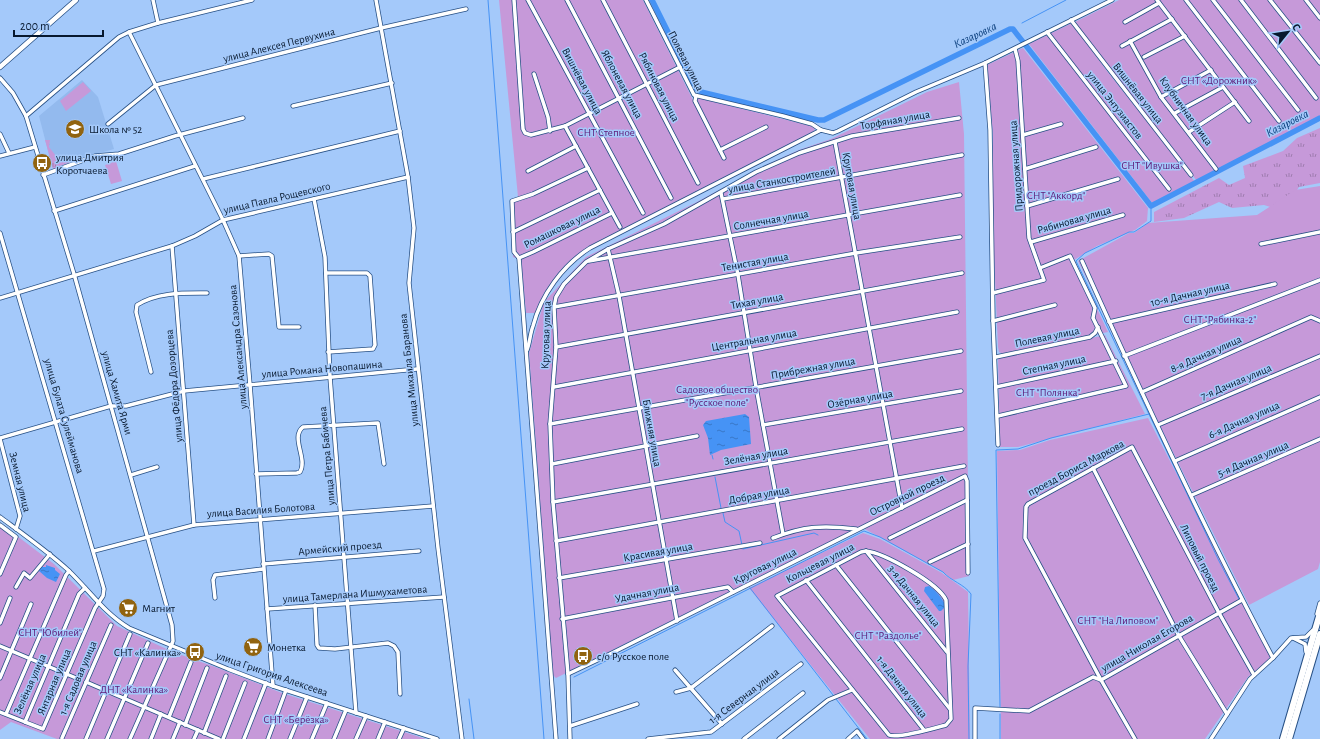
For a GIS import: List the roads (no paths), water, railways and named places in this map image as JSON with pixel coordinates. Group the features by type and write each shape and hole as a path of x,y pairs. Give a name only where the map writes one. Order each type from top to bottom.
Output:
{"highway":[{"path":"1282,739 1320,613"},
{"path":"1289,739 1320,634"}],"street":[{"path":"0,67 76,0"},
{"path":"153,0 158,24"},
{"path":"26,116 119,37 129,32 252,0"},
{"name":"улица Михаила Баранова","path":"376,0 408,177 414,228 409,283 417,369 462,739"},
{"path":"514,0 523,129 525,133 530,135 565,126 648,85 680,67"},
{"name":"Вишнёвая улица","path":"528,0 643,213"},
{"name":"Яблоневая улица","path":"567,0 671,198"},
{"name":"Рябиновая улица","path":"603,0 698,183"},
{"name":"Полевая улица","path":"646,0 692,92 696,96 694,101 724,158"},
{"path":"696,96 783,116 812,124 821,130 833,133 916,92 985,63 1112,0"},
{"path":"1186,0 1279,121"},
{"path":"1213,0 1298,110"},
{"path":"1241,0 1316,98"},
{"path":"1270,0 1320,63"},
{"path":"1306,0 1320,18"},
{"path":"1125,22 1158,2 1249,121"},
{"name":"улица Алексея Первухина","path":"108,124 156,86 381,28 466,9"},
{"path":"1122,46 1172,19"},
{"name":"Вишнёвая улица","path":"1071,20 1191,175"},
{"name":"улица Александра Сазонова","path":"129,32 223,220 239,256 272,686"},
{"name":"улица Энтузиастов","path":"1047,32 1169,189"},
{"path":"1144,57 1185,36"},
{"name":"Клубничная улица","path":"1130,41 1161,96 1216,169"},
{"name":"Придорожная улица","path":"993,293 1044,280 1030,242 1018,61 1015,48"},
{"path":"985,63 990,130 993,321 996,357 998,446"},
{"path":"1161,96 1210,70"},
{"path":"534,74 548,117 550,131"},
{"name":"улица Хамита Ярми","path":"0,78 13,92 26,116 74,274 172,625 171,646"},
{"path":"294,106 392,83"},
{"path":"1175,113 1223,86"},
{"path":"1189,132 1235,102"},
{"path":"43,175 76,161 95,156 119,154 180,135 243,118"},
{"name":"Торфяная улица","path":"835,142 852,136 959,118"},
{"path":"1023,135 1061,124"},
{"path":"565,126 620,227"},
{"path":"720,150 766,127"},
{"path":"527,350 533,325 542,303 556,280 570,263 580,254 622,231 821,130"},
{"path":"202,179 400,131"},
{"path":"0,134 9,153"},
{"name":"Круговая улица","path":"857,530 568,674 553,502 550,424 556,347 554,307 556,297 564,284 586,262 608,249 664,224 756,172 799,153 835,142 902,508"},
{"path":"528,171 576,146"},
{"path":"0,156 35,147"},
{"path":"1025,170 1096,147"},
{"name":"улица Станкостроителей","path":"723,200 962,155"},
{"path":"54,211 195,166"},
{"path":"556,739 527,350 519,258 514,252 512,201 533,194 588,168"},
{"name":"улица Павла Рощевского","path":"0,298 74,274 172,246 195,236 223,220 408,177"},
{"path":"1027,206 1118,179"},
{"path":"513,232 600,190"},
{"path":"721,193 738,275 756,387 783,534"},
{"name":"Солнечная улица","path":"586,262 611,259 960,195"},
{"name":"улица Петра Бабичева","path":"314,199 325,257 328,352 349,603 356,713"},
{"name":"Ромашковая улица","path":"519,258 612,213"},
{"name":"Рябиновая улица","path":"1030,242 1123,215"},
{"path":"1261,244 1320,232"},
{"name":"улица Булата Сулейманова","path":"0,233 94,551 104,589 103,596 99,603"},
{"name":"Тенистая улица","path":"554,307 856,253 960,237"},
{"name":"улица Фёдора Дозорцева","path":"172,246 194,525"},
{"name":"Ближняя улица","path":"608,249 619,296 658,522 677,621"},
{"path":"239,256 269,254 272,256 279,327 299,327"},
{"path":"998,416 1126,386 1116,361 1093,318 1095,308 1070,256 1040,268"},
{"path":"1082,261 1124,356 1242,600 1273,658"},
{"path":"326,273 367,273 370,276 375,337 375,345 373,349 328,352"},
{"name":"Тихая улица","path":"556,347 625,333 962,274"},
{"path":"1124,356 1320,280"},
{"name":"10-я Дачная улица","path":"1109,322 1275,284"},
{"path":"151,372 136,312 137,305 142,302 176,293 207,293"},
{"path":"993,321 1055,304"},
{"name":"Центральная улица","path":"554,387 957,312"},
{"name":"8-я Дачная улица","path":"1142,392 1311,317 1320,321"},
{"name":"Полевая улица","path":"996,357 1090,337 1095,333 1098,327"},
{"name":"Прибрежная улица","path":"550,424 961,351"},
{"name":"7-я Дачная улица","path":"1158,425 1320,356"},
{"name":"Степная улица","path":"996,387 1116,361"},
{"name":"улица Романа Новопашина","path":"0,439 111,406 126,406 184,391 417,369"},
{"name":"Озёрная улица","path":"763,425 961,391"},
{"name":"6-я Дачная улица","path":"1175,461 1320,397"},
{"path":"256,474 299,473 302,466 299,435 300,430 304,427 378,423 384,464"},
{"name":"Зелёная улица","path":"553,502 962,429"},
{"path":"552,464 697,436"},
{"name":"Земная улица","path":"0,439 19,512 20,520 16,529"},
{"name":"5-я Дачная улица","path":"1192,495 1320,439"},
{"name":"проезд Бориса Маркова","path":"1101,680 1025,538 1026,507 1028,504 1132,447"},
{"name":"Липовый проезд","path":"1132,447 1218,613 1254,674"},
{"name":"Добрая улица","path":"556,541 896,480 964,466"},
{"path":"130,475 157,467"},
{"path":"1093,468 1179,636 1227,714"},
{"name":"Островной проезд","path":"857,530 965,476 967,481 967,500"},
{"path":"890,538 967,500 968,573"},
{"name":"улица Василия Болотова","path":"94,551 140,537 148,537 194,525 433,506"},
{"name":"улица Григория Алексеева","path":"0,517 50,554 69,571 116,620 129,628 272,686 438,739"},
{"path":"0,525 16,537 0,574"},
{"path":"773,538 808,528 826,526 857,530"},
{"name":"Красивая улица","path":"559,578 760,543"},
{"path":"930,562 968,544"},
{"name":"Армейский проезд","path":"263,564 419,551"},
{"name":"Кольцевая улица","path":"866,551 878,553 891,559 943,593 948,608 947,652 951,719 946,725 893,737 889,735 777,596 861,552 866,551"},
{"name":"3-я Дачная улица","path":"866,551 947,652"},
{"path":"16,587 24,574 30,578 50,554"},
{"path":"836,565 950,709"},
{"path":"215,598 213,580 215,575 263,569"},
{"path":"6,714 69,571"},
{"name":"1-я Дачная улица","path":"806,580 924,730"},
{"name":"Удачная улица","path":"562,619 728,587 733,592"},
{"name":"Зелёная улица","path":"0,712 25,722 79,594 85,588"},
{"name":"улица Тамерлана Ишмухаметова","path":"267,609 444,597"},
{"path":"0,623 10,598"},
{"name":"улица Николая Егорова","path":"975,739 975,708 1029,711 1093,677 1101,680 1242,600"},
{"path":"1211,739 1254,674 1273,658 1290,639 1293,637 1306,637 1311,633 1320,602"},
{"name":"Янтарная улица","path":"25,722 43,729 95,608 99,603"},
{"path":"0,678 31,604"},
{"path":"316,605 318,647 326,650 388,643 396,647 398,652 400,694"},
{"name":"1-я Садовая улица","path":"62,738 111,625"},
{"path":"676,692 691,688 772,626"},
{"path":"86,739 130,634"},
{"path":"1282,739 1307,649 1304,643 1296,639 1290,639"},
{"path":"107,739 148,643"},
{"path":"1298,708 1320,644"},
{"path":"0,646 76,678"},
{"path":"130,739 171,646"},
{"path":"169,717 191,662"},
{"name":"1-я Северная улица","path":"648,739 711,732 801,664"},
{"path":"185,725 207,668"},
{"path":"675,670 722,724"},
{"path":"568,674 570,739"},
{"path":"204,733 226,676"},
{"path":"1101,680 1135,739"},
{"path":"86,682 217,739"},
{"path":"223,739 245,683"},
{"path":"244,739 266,683"},
{"path":"268,739 286,690"},
{"path":"779,739 828,700 852,690"},
{"path":"744,739 803,692"},
{"path":"290,739 307,697"},
{"path":"312,739 327,703"},
{"path":"570,726 637,704"},
{"path":"334,739 346,710"},
{"path":"151,739 161,714"},
{"path":"356,739 366,716"},
{"path":"173,739 180,722"},
{"path":"378,739 385,722"},
{"path":"399,739 404,728"},
{"path":"194,739 198,730"},
{"path":"848,739 857,731 863,739"},
{"path":"419,739 421,734"}],"water":[{"path":"745,414 749,417 751,444 721,450 710,455 708,438 703,425 706,421"},
{"path":"46,565 55,568 55,570 60,574 56,582 47,578 39,571 41,567 46,567"},
{"path":"929,586 939,594 946,606 941,611 939,611 924,591 925,587"}],"waterway":[{"path":"488,0 544,739"},
{"name":"Казаровка","path":"652,0 696,88 701,92 818,120 824,120 1010,29 1013,29 1151,206 1320,118"},
{"path":"1022,23 1066,0"},
{"path":"1151,206 1151,221 1134,232 1129,232 1085,253 1076,261 1219,561 1239,599"},
{"path":"1000,707 996,450 1018,449 1051,438 1149,414"},
{"path":"712,455 713,459"},
{"path":"715,477 721,508"},
{"path":"723,513 725,522 739,531 742,545"},
{"path":"574,677 864,531 880,537 943,572 971,594 968,666 969,739"},
{"path":"743,549 814,533 818,535"},
{"path":"750,588 833,695"},
{"path":"469,699 474,739"},
{"path":"836,699 867,739"},
{"path":"1000,714 1000,739"}],"place":[{"name":"Школа № 52","path":"75,129"},
{"name":"улица Дмитрия Коротчаева","path":"42,163"},
{"name":"Магнит","path":"128,608"},
{"name":"Монетка","path":"253,647"},
{"name":"СНТ «Калинка»","path":"195,652"},
{"name":"с/о Русское поле","path":"583,656"}],"park label":[{"name":"СНТ «Дорожник»","path":"1219,80"},
{"name":"СНТ Степное","path":"606,132"},
{"name":"СНТ \"Ивушка\"","path":"1152,165"},
{"name":"СНТ \"Аккорд\"","path":"1056,195"},
{"name":"СНТ \"Рябинка-2\"","path":"1220,319"},
{"name":"СНТ \"Полянка\"","path":"1048,392"},
{"name":"Садовое общество \"Русское поле\"","path":"717,395"},
{"name":"СНТ \"На Липовом\"","path":"1118,620"},
{"name":"СНТ \"Юбилей\"","path":"50,632"},
{"name":"СНТ \"Раздолье\"","path":"888,635"},
{"name":"ДНТ «Калинка»","path":"134,689"},
{"name":"СНТ «Берёзка»","path":"296,719"}]}
